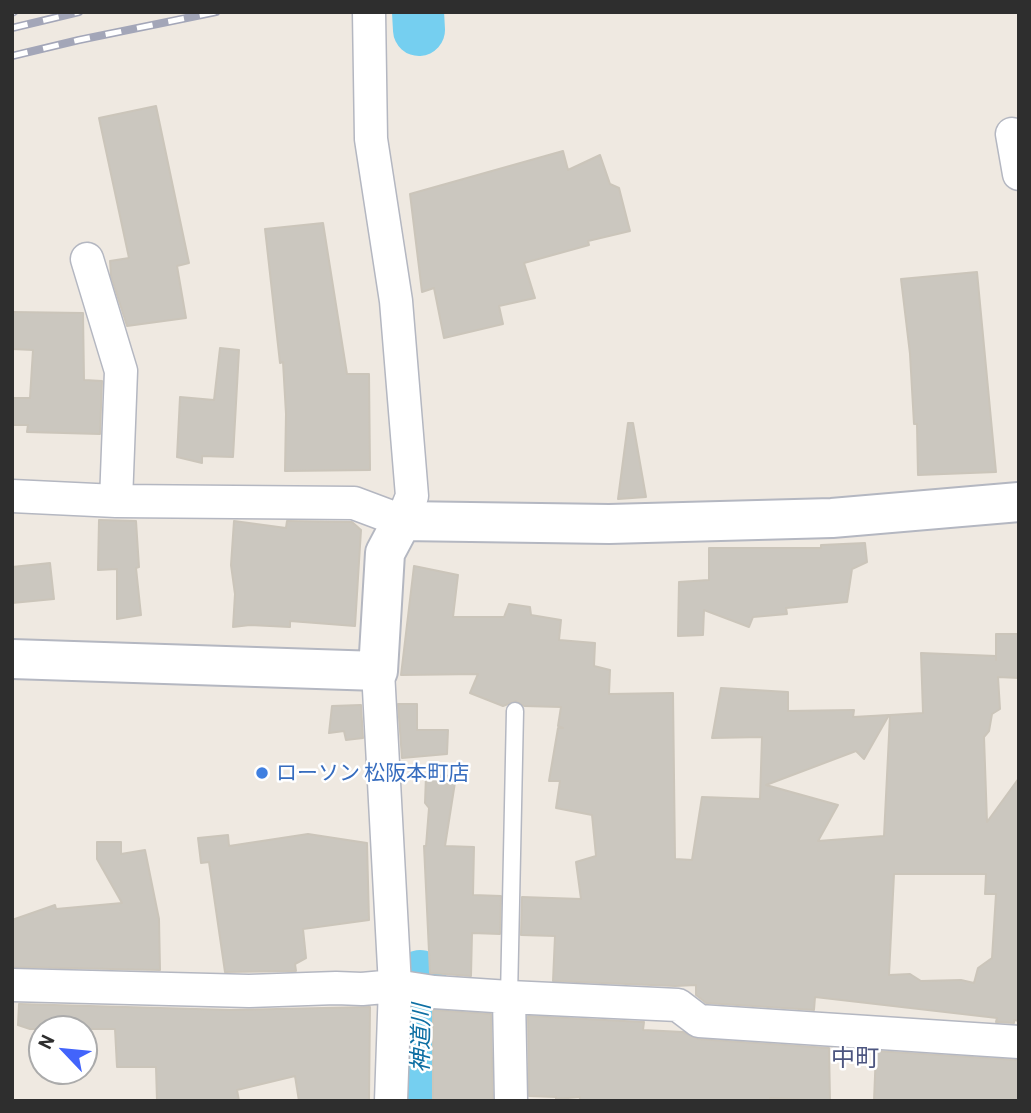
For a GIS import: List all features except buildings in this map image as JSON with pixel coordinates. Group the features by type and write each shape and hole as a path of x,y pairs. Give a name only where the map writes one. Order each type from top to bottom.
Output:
{"street":[{"path":"369,12 371,139 396,301 412,496 385,552 378,671 413,989 391,1101"},
{"path":"1012,134 1019,174"},
{"path":"87,259 121,371 116,501"},
{"path":"12,496 116,501 354,503 402,521 609,523 805,519 1019,502"},
{"path":"12,659 378,671"},
{"path":"12,985 249,991 413,989 509,997 678,1005 699,1021 1019,1042"},
{"path":"509,997 510,1101"}],"lane":[{"path":"509,997 516,712"}],"waterway":[{"name":"神道川","path":"418,12 419,30"},
{"name":"神道川","path":"419,1101 423,1054 420,976"}],"railway":[{"path":"12,28 79,12"},
{"path":"12,56 216,12"}],"place":[{"name":"ローソン 松阪本町店","path":"262,773"}],"district":[{"name":"中町","path":"855,1058"}]}
